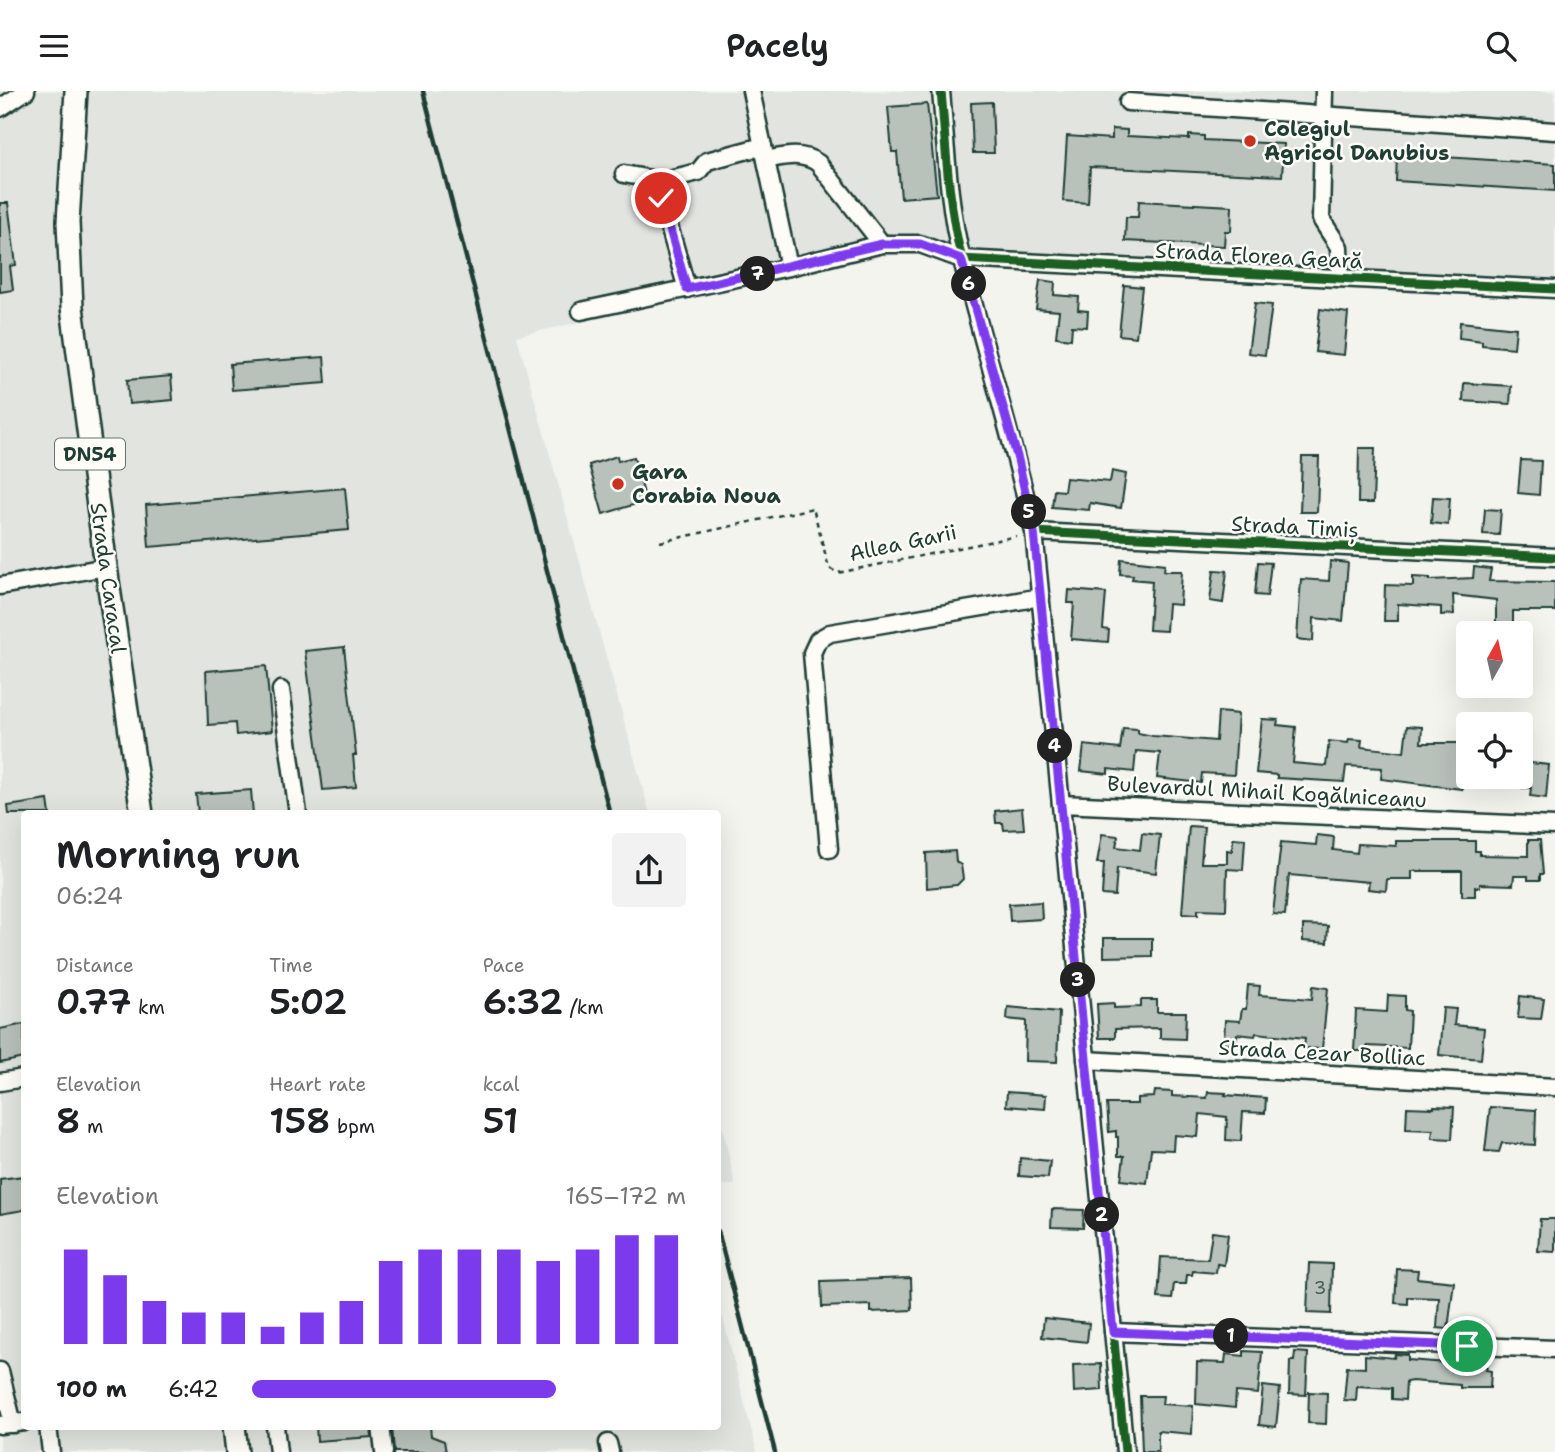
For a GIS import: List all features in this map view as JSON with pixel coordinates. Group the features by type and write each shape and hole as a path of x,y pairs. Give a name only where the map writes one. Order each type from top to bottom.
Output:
{"main road":[{"name":"Strada Caracal","path":"76,91 68,222 72,307 141,810"},
{"path":"234,1430 237,1452"}],"street":[{"path":"0,108 26,91"},
{"path":"751,91 789,267"},
{"path":"941,91 961,259 1018,460 1034,532 1125,1452"},
{"path":"1324,91 1321,219 1339,247 1340,278"},
{"path":"1128,102 1555,131"},
{"path":"624,174 662,181 698,172 707,161 765,153 806,155 818,163 882,244"},
{"path":"662,181 661,198 687,289"},
{"name":"Strada Florea Geară","path":"581,311 789,267 882,244 920,244 961,259 1555,289"},
{"name":"Strada Timiș","path":"1034,532 1555,557"},
{"path":"0,586 106,567"},
{"path":"829,849 812,653 818,640 830,633 1041,597"},
{"path":"281,690 297,810"},
{"name":"Bulevardul Mihail Kogălniceanu","path":"1061,804 1555,826"},
{"name":"Strada Cezar Bolliac","path":"1086,1060 1555,1087"},
{"path":"0,1082 21,1078"},
{"path":"1113,1332 1555,1349"},
{"path":"0,1371 13,1424"},
{"path":"48,1430 51,1452"},
{"path":"275,1430 278,1452"},
{"path":"381,1430 384,1452"}],"shaded area":[{"path":"0,91 933,91 954,241 517,336 649,810 21,810 21,1430 721,1430 721,1310 757,1452 0,1452"},
{"name":"Colegiul Agricol Danubius","path":"941,91 1555,91 1555,289 961,259"},
{"path":"721,1120 735,1185 721,1185"}],"building":[{"path":"992,102 994,153 973,153 971,103"},
{"path":"927,104 937,195 901,198 897,152 892,152 888,107"},
{"path":"1112,129 1127,130 1127,136 1189,139 1189,135 1204,136 1204,140 1284,144 1282,176 1090,167 1088,203 1063,201 1067,136 1112,139"},
{"path":"1397,154 1555,164 1555,191 1396,181"},
{"path":"1139,201 1232,206 1231,231 1225,231 1224,246 1125,241 1126,217 1138,217"},
{"path":"0,203 8,203 16,265 10,266 13,290 0,292"},
{"path":"1040,280 1055,282 1054,295 1079,297 1078,310 1088,311 1087,327 1072,326 1071,339 1056,337 1059,311 1036,309"},
{"path":"1124,285 1142,287 1136,337 1119,335"},
{"path":"1255,303 1272,305 1265,355 1248,353"},
{"path":"1320,309 1348,313 1344,355 1315,352"},
{"path":"1460,322 1516,328 1514,348 1482,345 1482,341 1459,338"},
{"path":"324,357 326,383 232,390 230,364"},
{"path":"171,376 173,400 129,404 127,380"},
{"path":"1464,383 1511,386 1510,404 1463,401"},
{"path":"1359,448 1375,448 1373,503 1358,503"},
{"name":"Gara Corabia Noua","path":"617,456 618,461 634,457 646,501 603,514 589,465"},
{"path":"1302,457 1319,457 1317,512 1300,512"},
{"path":"1521,460 1541,461 1539,495 1518,493"},
{"path":"1112,471 1126,474 1121,508 1090,503 1089,510 1052,507 1054,490 1064,491 1066,478 1110,482"},
{"path":"345,488 349,530 149,547 146,505"},
{"path":"1433,497 1450,498 1448,525 1431,523"},
{"path":"1485,509 1501,510 1499,535 1483,534"},
{"path":"1121,559 1165,564 1164,571 1182,571 1180,605 1168,604 1166,631 1149,630 1152,581 1132,579 1133,575 1120,574"},
{"path":"1330,561 1348,563 1343,621 1314,618 1313,641 1297,639 1301,579 1329,581"},
{"path":"1258,562 1271,563 1267,596 1255,595"},
{"path":"1474,567 1491,569 1489,581 1555,582 1555,611 1513,611 1513,621 1496,621 1496,600 1453,595 1454,614 1441,615 1441,607 1398,604 1398,621 1384,621 1385,585 1413,586 1413,577 1430,580 1473,578"},
{"path":"1214,570 1227,571 1223,603 1210,601"},
{"path":"1069,590 1106,593 1103,629 1109,630 1108,642 1071,639 1074,603 1068,603"},
{"path":"344,647 356,755 353,755 356,787 323,790 305,651"},
{"path":"266,666 272,731 236,735 235,723 208,725 206,671"},
{"path":"1218,712 1238,714 1234,775 1202,773 1201,783 1157,778 1160,753 1136,751 1134,772 1108,769 1108,774 1081,771 1084,745 1120,749 1123,728 1138,729 1138,733 1153,736 1216,741"},
{"path":"1262,719 1278,720 1277,725 1296,727 1293,763 1326,766 1329,741 1348,743 1349,739 1362,740 1361,747 1404,752 1407,726 1422,727 1421,743 1456,743 1456,788 1381,779 1382,768 1346,766 1344,782 1277,778 1277,775 1256,773"},
{"path":"1533,763 1549,765 1546,798 1530,796 1533,789"},
{"path":"251,790 253,810 198,810 196,794"},
{"path":"48,800 49,810 21,810 21,814 9,814 8,806"},
{"path":"1022,808 1024,829 1004,830 1003,823 996,823 995,811"},
{"path":"1189,826 1204,827 1201,863 1227,863 1227,850 1232,851 1233,838 1245,839 1243,870 1227,869 1226,910 1198,909 1198,914 1182,913"},
{"path":"1142,833 1160,835 1156,873 1117,868 1115,896 1102,895 1104,863 1097,863 1102,834 1118,836 1116,847 1140,850"},
{"path":"1317,835 1334,837 1333,850 1357,853 1358,844 1396,846 1396,841 1475,841 1475,851 1480,851 1480,855 1528,856 1528,840 1540,840 1543,874 1540,874 1540,880 1528,880 1528,876 1514,876 1513,885 1480,884 1480,887 1475,887 1475,896 1462,896 1462,871 1412,871 1412,879 1387,879 1386,891 1368,889 1369,882 1289,875 1285,915 1273,914 1281,842 1316,845"},
{"path":"955,851 963,879 957,885 927,888 926,853"},
{"path":"1041,902 1042,919 1010,921 1009,904"},
{"path":"1303,925 1328,926 1327,943 1303,941"},
{"path":"1104,938 1152,938 1152,956 1104,957"},
{"path":"1248,985 1260,986 1259,995 1312,999 1313,986 1328,988 1322,1049 1304,1048 1305,1038 1256,1033 1255,1036 1237,1034 1236,1044 1224,1044 1225,1020 1240,1021 1242,1009 1246,1009"},
{"path":"1388,995 1405,996 1405,1010 1410,1011 1408,1048 1367,1046 1367,1051 1354,1051 1356,1010 1387,1012"},
{"path":"1520,996 1544,999 1541,1019 1518,1018"},
{"path":"1141,1000 1157,1000 1157,1012 1186,1012 1185,1039 1160,1038 1160,1028 1115,1029 1115,1038 1099,1038 1097,1004 1114,1003 1114,1008 1141,1007"},
{"path":"1008,1007 1059,1012 1057,1062 1025,1061 1026,1021 1007,1019"},
{"path":"1443,1008 1456,1009 1454,1025 1484,1028 1481,1059 1439,1055"},
{"path":"21,1025 21,1059 0,1063 0,1029"},
{"path":"1155,1091 1172,1092 1172,1096 1207,1098 1208,1092 1266,1098 1265,1113 1243,1112 1241,1141 1226,1140 1227,1117 1200,1114 1198,1137 1174,1135 1173,1150 1151,1149 1147,1183 1121,1180 1124,1156 1118,1156 1116,1131 1109,1132 1107,1104 1137,1104 1137,1098 1154,1097"},
{"path":"1007,1092 1046,1095 1045,1109 1006,1106"},
{"path":"1407,1107 1454,1107 1452,1139 1432,1138 1433,1130 1406,1129"},
{"path":"1490,1107 1536,1110 1535,1145 1502,1143 1499,1152 1485,1151"},
{"path":"1020,1158 1050,1161 1048,1178 1019,1176"},
{"path":"21,1176 21,1210 0,1214 0,1179"},
{"path":"1052,1209 1084,1210 1083,1228 1051,1227"},
{"path":"1540,1219 1555,1219 1555,1252 1538,1251"},
{"path":"1212,1232 1228,1234 1224,1265 1217,1264 1216,1273 1193,1271 1192,1275 1187,1275 1186,1284 1174,1284 1172,1299 1158,1298 1161,1257 1208,1259"},
{"path":"1309,1263 1332,1264 1331,1314 1307,1313"},
{"path":"1397,1269 1418,1270 1417,1278 1454,1282 1448,1329 1437,1328 1439,1298 1408,1297 1408,1304 1395,1303"},
{"path":"911,1278 912,1310 871,1312 871,1305 822,1307 821,1281"},
{"path":"1044,1318 1089,1323 1087,1342 1042,1337"},
{"path":"1244,1351 1262,1352 1258,1394 1236,1392 1235,1408 1196,1404 1197,1362 1225,1363 1226,1354 1244,1356"},
{"path":"1295,1352 1308,1353 1306,1395 1289,1394 1290,1361 1294,1361"},
{"path":"1395,1354 1408,1355 1408,1360 1487,1366 1486,1370 1491,1371 1490,1388 1460,1388 1460,1385 1412,1381 1406,1382 1405,1400 1392,1399 1392,1388 1357,1386 1356,1401 1344,1400 1347,1367 1365,1368 1365,1355 1394,1358"},
{"path":"1101,1364 1102,1390 1074,1392 1073,1365"},
{"path":"1263,1386 1280,1388 1276,1427 1259,1425"},
{"path":"1309,1392 1327,1393 1326,1424 1308,1423"},
{"path":"1140,1396 1163,1396 1162,1404 1193,1406 1192,1434 1158,1431 1158,1452 1142,1452"},
{"path":"316,1430 371,1430 372,1437 317,1441"},
{"path":"392,1430 430,1430 431,1436 444,1441 446,1452 394,1452"}],"railway":[{"path":"423,91 609,810"},
{"path":"721,1243 775,1452"}],"cycle path":[{"path":"941,91 948,176 957,239 1034,532 1125,1452"},
{"path":"961,259 1555,289"},
{"path":"1034,532 1555,557"}],"place":[{"name":"Colegiul Agricol Danubius","path":"1250,141"},
{"name":"Gara Corabia Noua","path":"618,484"}],"route":[{"path":"661,198 687,289 882,244 920,244 961,259 1018,460 1034,532 1113,1332 1467,1346"}]}
